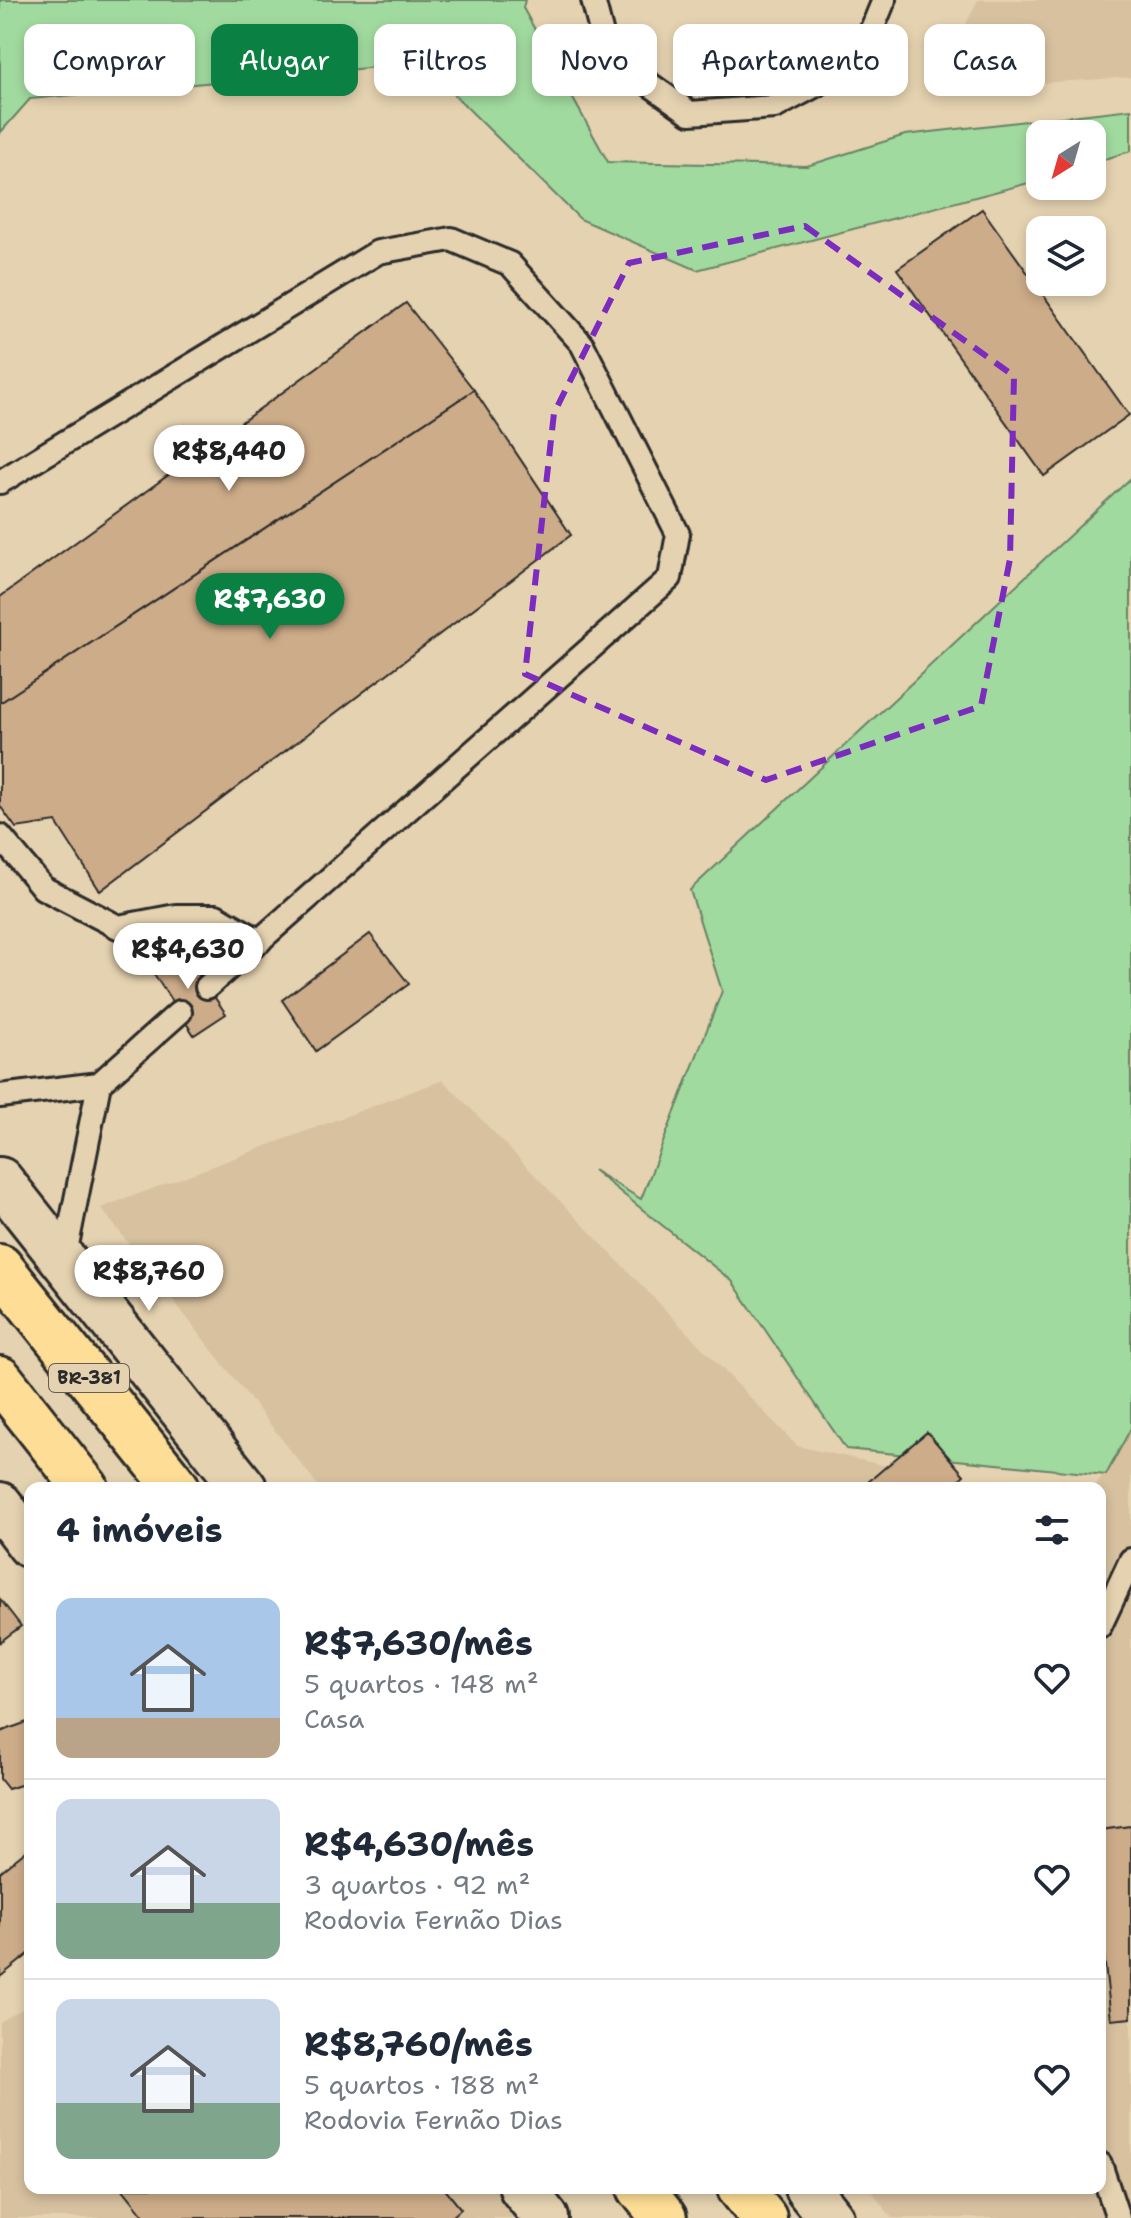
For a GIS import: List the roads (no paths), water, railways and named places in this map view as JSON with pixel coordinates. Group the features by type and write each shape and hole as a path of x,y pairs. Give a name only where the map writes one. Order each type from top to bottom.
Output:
{"highway":[{"name":"BR-381","path":"0,1267 172,1482"},
{"path":"0,1379 81,1482"},
{"path":"645,2194 664,2218"},
{"path":"745,2194 764,2218"}],"main road":[{"name":"BR-381","path":"0,1180 239,1482"},
{"path":"0,1505 24,1537"},
{"path":"527,2194 546,2218"},
{"path":"812,2194 831,2218"}],"lane":[{"path":"593,0 607,54 690,113 775,107 831,77 872,29 884,0"},
{"path":"0,482 378,252 451,239 510,264 582,344 678,534 670,578 207,987"},
{"path":"0,836 43,888 118,927 176,916 216,916 260,941"},
{"path":"0,1096 99,1084 180,1012"},
{"path":"64,1260 99,1084"},
{"path":"1106,1613 1131,1560"},
{"path":"1106,2182 1118,2218"}]}
